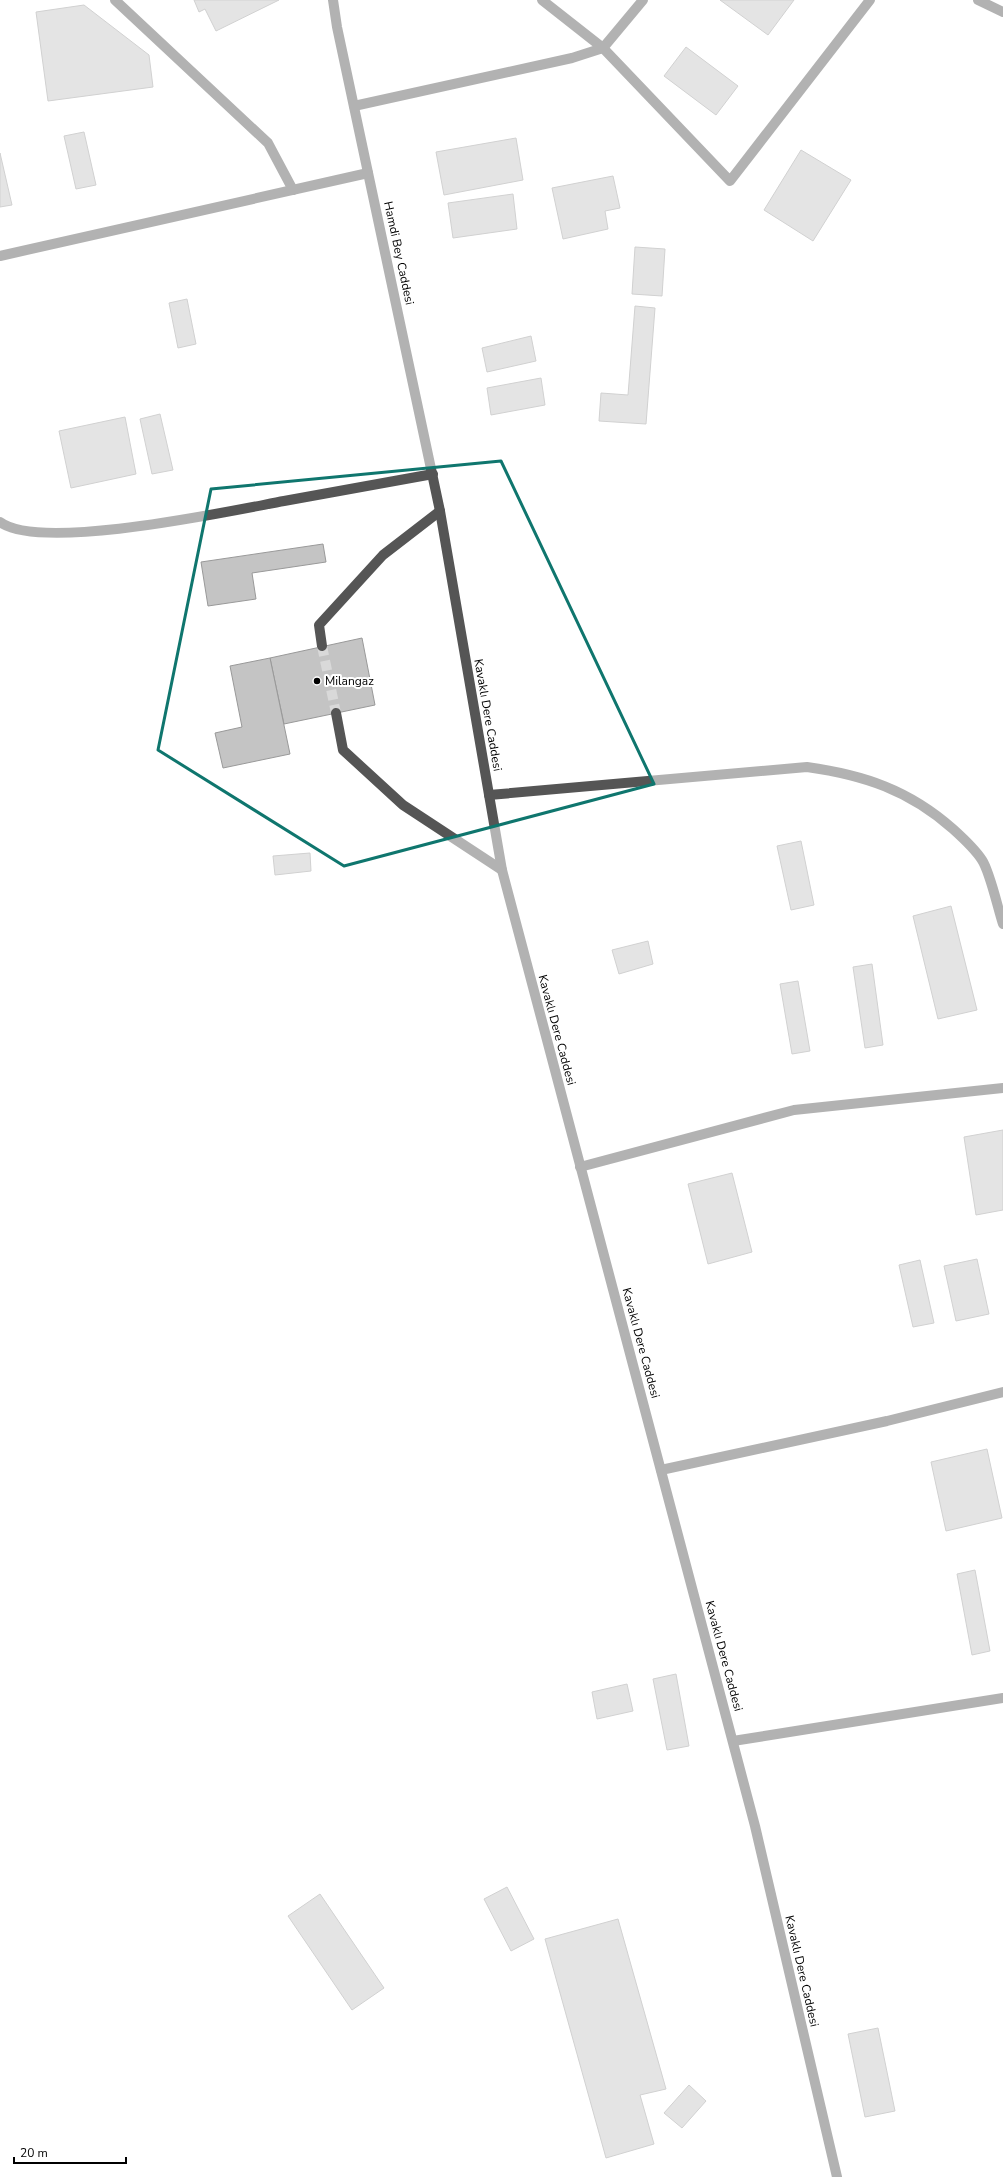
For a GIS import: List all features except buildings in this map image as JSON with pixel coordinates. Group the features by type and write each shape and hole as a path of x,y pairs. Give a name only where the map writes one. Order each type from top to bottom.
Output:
{"street":[{"path":"115,0 268,143 293,190"},
{"name":"Hamdi Bey Caddesi","path":"333,0 440,511"},
{"path":"542,0 604,48 730,182 870,0"},
{"path":"354,106 572,58 604,48 643,0"},
{"path":"978,0 1003,12"},
{"path":"0,256 368,173"},
{"path":"0,522 7,527 47,532 144,527 433,474"},
{"path":"322,646 319,625 384,555 440,511"},
{"name":"Kavaklı Dere Caddesi","path":"440,511 502,870 755,1826 837,2177"},
{"path":"336,713 343,750 403,805 502,870"},
{"path":"489,795 807,767 844,772 879,783 912,799 938,816 962,837 983,861 1003,924"},
{"path":"580,1167 794,1110 1003,1088"},
{"path":"661,1470 887,1422 1003,1392"},
{"path":"732,1741 1003,1698"}],"highlighted area":[{"path":"501,461 654,784 344,866 158,750 211,489"}],"tunnel":[{"path":"322,646 336,713"}],"place":[{"name":"Milangaz","path":"317,681"}]}
